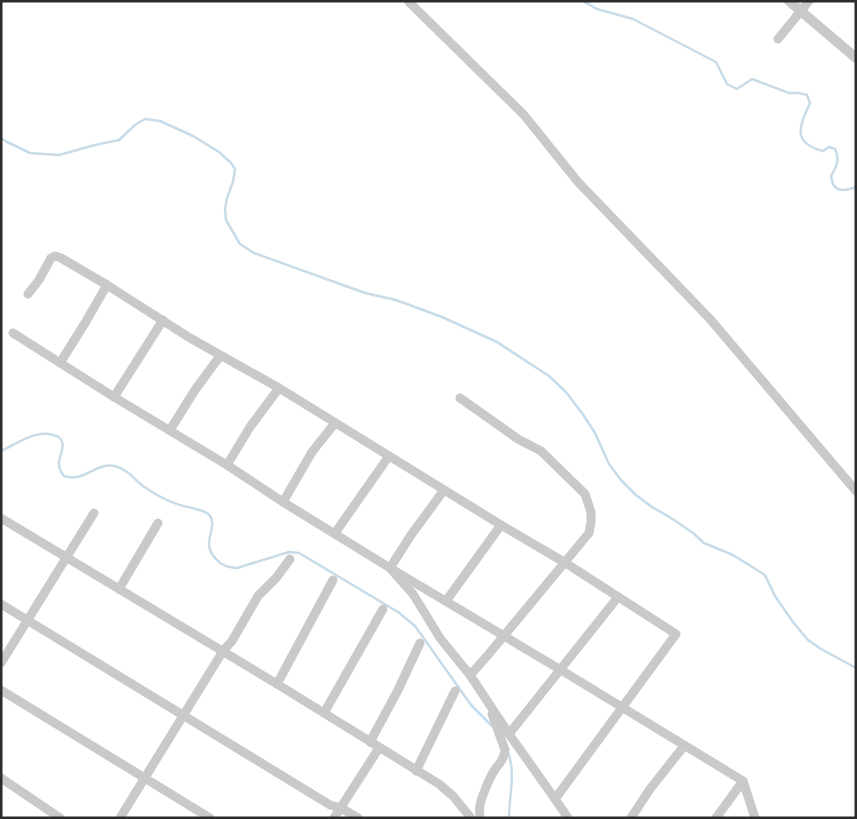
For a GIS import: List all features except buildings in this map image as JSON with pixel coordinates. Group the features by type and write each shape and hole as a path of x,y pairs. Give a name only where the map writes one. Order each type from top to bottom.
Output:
{"street":[{"path":"789,1 856,58"},
{"path":"778,39 809,1"},
{"path":"409,2 524,115 578,182 710,319 856,490"},
{"path":"28,294 39,280 51,258 55,256 106,285 220,356 279,388 564,562 676,634 555,799"},
{"path":"60,363 86,323 106,285"},
{"path":"114,397 163,320"},
{"path":"13,334 227,465 390,568 446,600 743,781 755,818"},
{"path":"170,430 195,390 220,356"},
{"path":"227,465 250,427 279,388"},
{"path":"460,398 518,439 540,451 585,494 591,512 589,533 470,675"},
{"path":"283,502 312,452 335,423"},
{"path":"335,534 389,456"},
{"path":"390,568 411,535 444,490"},
{"path":"1,663 94,513"},
{"path":"1,518 223,651 416,770 447,790 471,818"},
{"path":"119,589 158,523"},
{"path":"446,600 501,525"},
{"path":"120,818 223,651 232,641 258,596 276,578 290,559"},
{"path":"390,568 413,594 440,638 470,675 568,818"},
{"path":"277,684 333,580"},
{"path":"510,734 618,596"},
{"path":"1,604 330,805 341,808 358,818"},
{"path":"324,713 383,609"},
{"path":"370,742 398,690 420,643"},
{"path":"1,690 210,818"},
{"path":"416,770 455,691"},
{"path":"480,818 482,799 493,774 501,764 505,750 487,700"},
{"path":"631,818 650,789 684,746"},
{"path":"334,818 379,748"},
{"path":"1,778 60,818"},
{"path":"716,818 743,781"}],"waterway":[{"path":"583,1 597,9 633,19 716,62 727,84 737,89 752,79 789,93 807,95 810,103 801,127 802,139 813,148 823,151 829,147 835,149 837,162 831,176 834,185 842,190 856,187"},
{"path":"1,138 30,153 59,155 119,140 135,125 145,119 160,121 193,136 219,152 235,169 225,209 226,220 240,244 254,253 365,293 396,300 442,317 497,342 549,376 566,392 584,416 595,433 609,464 636,495 693,533 704,543 733,555 765,575 775,596 808,640 856,668"},
{"path":"1,451 33,436 47,434 57,436 61,440 63,447 59,465 64,476 78,477 108,466 123,469 160,497 207,513 212,520 209,542 210,550 216,559 225,566 237,568 289,552 299,553 398,612 415,626 471,705 492,726"},
{"path":"508,752 512,769 509,818"}]}
